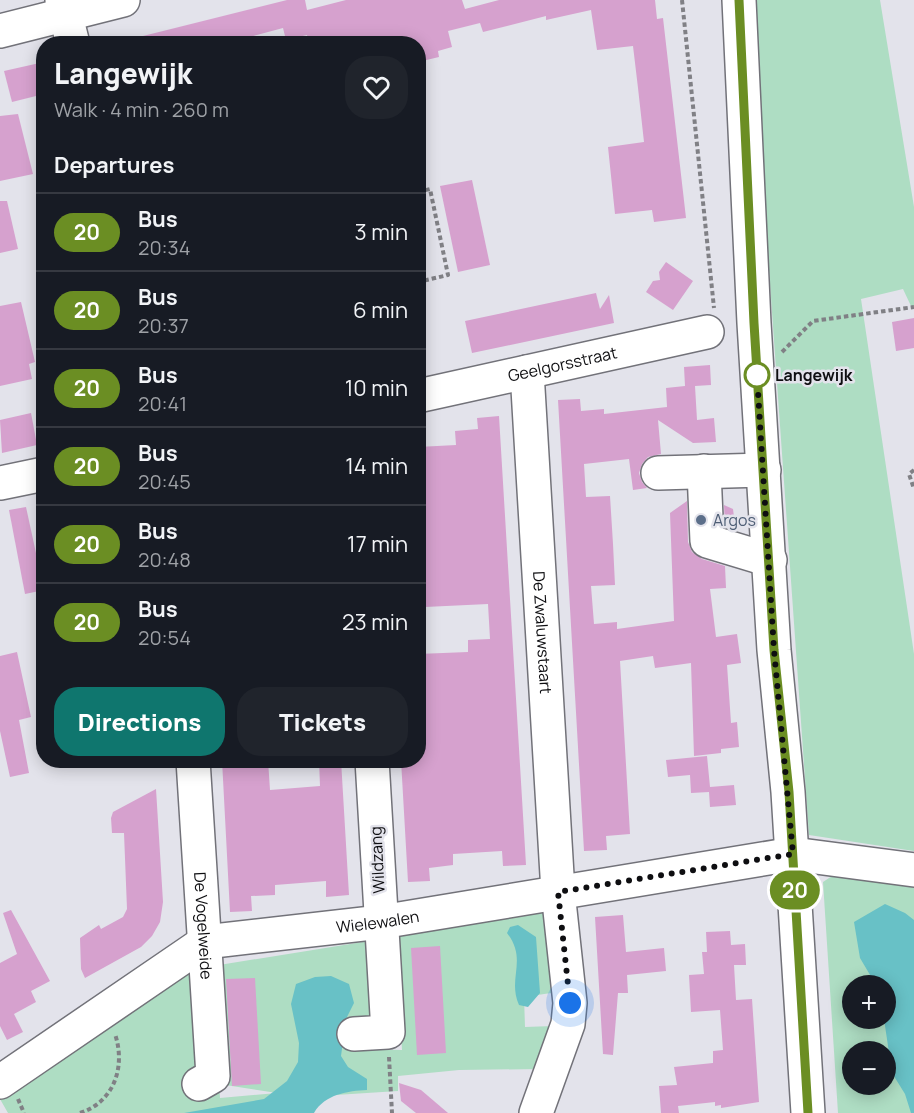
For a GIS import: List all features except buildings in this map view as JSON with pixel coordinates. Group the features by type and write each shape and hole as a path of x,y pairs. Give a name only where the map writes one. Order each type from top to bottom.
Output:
{"street":[{"path":"0,31 67,19 123,0"},
{"path":"739,0 756,361 774,650 793,854 808,1113"},
{"name":"Geelgorsstraat","path":"426,394 527,372 711,326"},
{"name":"De Zwaluwstaart","path":"527,372 558,892 570,1003 568,1024 536,1113"},
{"path":"658,473 764,470"},
{"path":"704,471 707,541 770,560"},
{"path":"0,483 36,476"},
{"name":"De Vogelweide","path":"195,768 213,1076 199,1084"},
{"name":"Wildzang","path":"372,768 388,1032"},
{"name":"Wielewalen","path":"0,1082 206,942 381,922 793,854 914,870"},
{"path":"354,1034 388,1032"}],"path":[{"path":"682,0 711,326"},
{"path":"426,190 430,189 448,275 426,280"},
{"path":"756,361 778,355 813,321 914,307"},
{"path":"914,470 909,474 914,489"},
{"path":"80,1113 92,1109 115,1085 119,1069 118,1044 107,1009"},
{"path":"388,1032 392,1113"}],"green space":[{"path":"753,0 880,0 914,207 914,306 911,306 903,289 861,299 914,654 914,851 809,835 763,185"},
{"path":"832,876 914,887 914,1113 838,1113 823,882"},
{"path":"548,910 558,983 551,993 524,997 525,1027 553,1026 540,1069 459,1070 398,1076 398,1091 320,1096 300,1113 8,1113 0,1099 0,1086 212,952 213,966 375,940 378,1019 347,1027 346,1049 402,1050 396,934","holes":["219,1084 277,1093 220,1098"]}],"water":[{"path":"885,904 914,920 914,1113 911,1113 905,1094 896,1079 896,1041 887,1041 885,1029 896,1029 896,975 870,975 860,958 854,922"},
{"path":"518,925 536,937 540,993 528,1007 519,1005 516,995 516,952 507,933 510,927"},
{"path":"331,976 349,984 354,1003 346,1019 341,1056 348,1067 367,1079 367,1090 337,1095 324,1102 314,1113 184,1113 264,1099 287,1081 298,1062 299,1043 291,1004 296,984 315,977"}],"bus line":[{"name":"20","path":"739,0 756,361 774,650 789,792 808,1113"}],"place":[{"name":"Langewijk","path":"757,375"},
{"name":"Argos","path":"701,520"}],"route":[{"path":"570,1003 558,892 793,854 774,650 757,375"}]}
